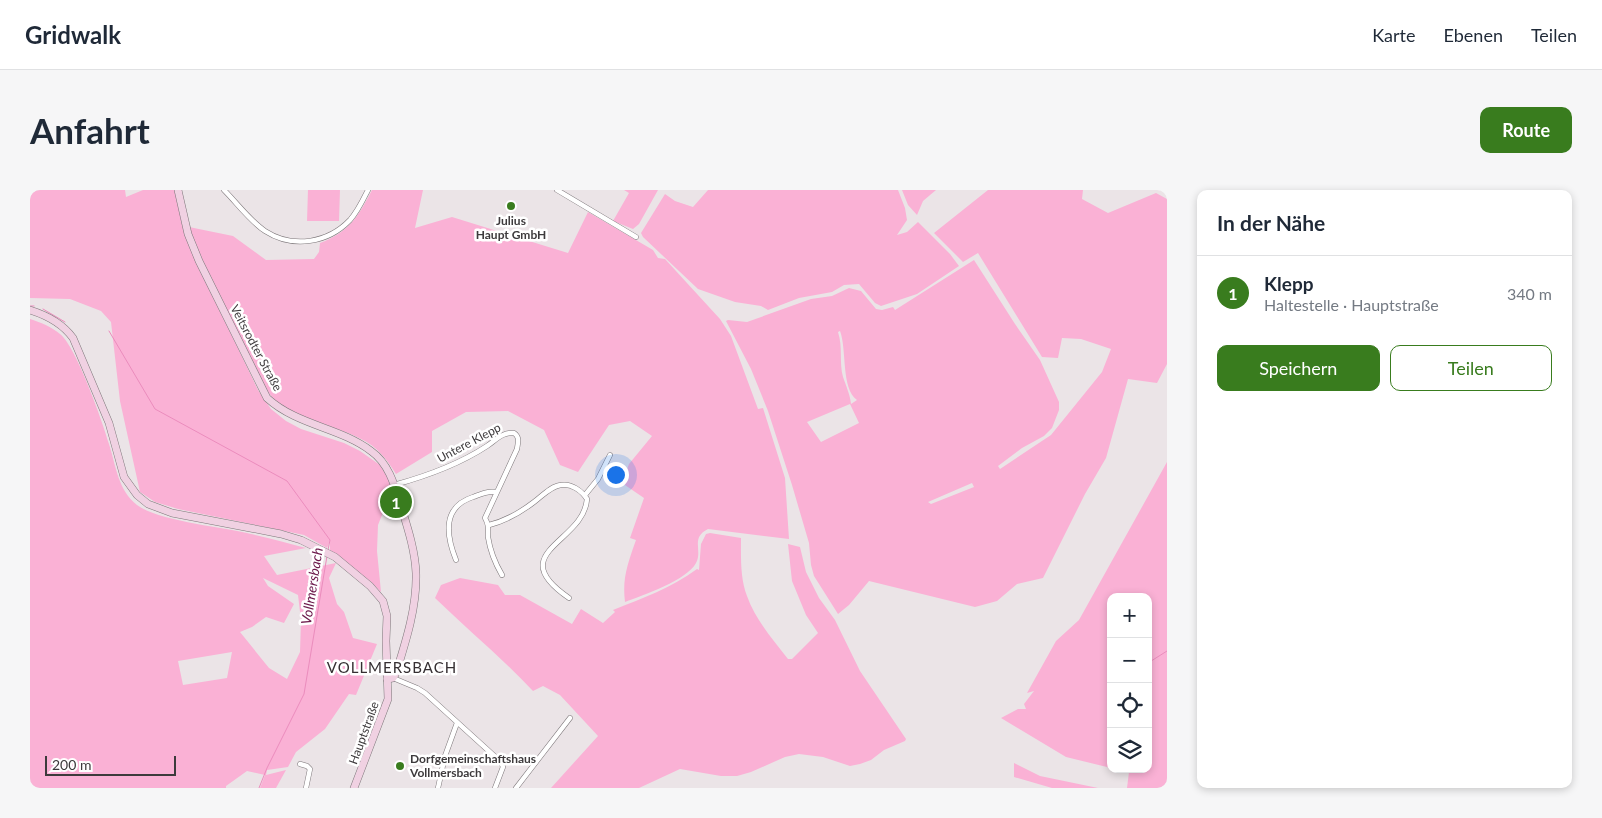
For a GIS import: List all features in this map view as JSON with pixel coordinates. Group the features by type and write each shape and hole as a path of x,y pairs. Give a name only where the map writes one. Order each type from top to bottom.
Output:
{"main road":[{"name":"Veitsrodter Straße","path":"178,190 188,234 199,261 267,398 279,408 298,419 348,438 372,451 383,463 394,485"},
{"path":"30,310 56,322 73,338 109,423 124,477 137,495 148,504 172,512 281,534 301,540 335,557 370,586 383,601 387,616 386,642 390,678"},
{"name":"Hauptstraße","path":"354,788 388,699 390,678 398,666 411,620 416,579 413,553 394,485"}],"street":[{"path":"224,190 264,231 289,241 303,242 317,240 341,229 352,218 368,190"},
{"path":"557,190 636,236"},
{"name":"Untere Klepp","path":"394,485 452,466 505,434 514,433 518,439 517,449 485,518 489,525"},
{"path":"585,495 598,479 610,455"},
{"path":"502,575 491,549 488,537 489,525 509,518 561,484 572,486 585,495 587,499 585,512 563,538 548,551 543,560 548,580 555,588 569,598"},
{"path":"456,560 448,530 451,516 456,506 463,500 488,492 496,492"},
{"path":"390,678 425,693 500,762 503,767 496,788"},
{"path":"516,788 570,718"},
{"path":"438,788 445,756 457,723"},
{"path":"300,764 310,769 306,788"}],"shaded area":[{"path":"30,190 125,190 126,197 143,190 175,190 182,224 233,236 266,260 314,259 319,252 320,243 346,229 352,223 372,190 423,190 415,228 452,217 568,253 588,212 653,250 658,258 665,259 720,319 731,336 758,409 763,408 785,478 789,539 708,529 698,540 698,558 691,569 675,581 625,602 625,578 636,540 630,538 644,498 622,483 629,464 652,436 630,421 609,425 578,472 560,465 544,430 508,411 466,412 432,431 432,452 396,474 372,445 349,433 298,415 276,401 267,391 212,294 258,390 271,409 286,421 301,429 344,443 360,451 380,465 387,476 392,490 378,525 377,551 381,592 330,550 330,541 327,548 304,535 178,509 155,502 140,492 120,401 111,322 101,311 70,299 30,298"},
{"path":"308,190 340,190 339,221 307,221"},
{"path":"624,190 658,190 639,224 633,229 613,221 629,193"},
{"path":"708,190 898,190 905,208 907,220 897,235 907,232 918,222 950,254 959,266 917,294 881,306 875,303 859,284 844,285 832,292 799,298 768,310 761,306 735,302 698,289 641,233 665,194 675,201 693,207"},
{"path":"902,190 936,190 923,201 917,215 908,205"},
{"path":"988,190 1083,190 1082,199 1108,213 1156,193 1167,199 1167,364 1157,383 1128,379 1106,458 1085,494 1043,578 1017,584 997,601 975,607 869,581 849,605 838,614 814,576 809,543 768,411 751,369 726,321 747,322 811,299 832,296 849,288 861,291 876,309 882,310 893,307 895,310 974,260 1040,360 1059,402 1059,410 1052,428 1044,436 1022,448 998,466 1000,469 1051,435 1102,372 1111,349 1081,339 1062,338 1058,358 1042,357 978,253 963,262 934,233","holes":["840,331 846,378 852,395 857,400 851,404 842,371 838,332","850,404 859,423 821,442 807,422","972,483 974,487 931,504 928,502"]},
{"path":"30,319 57,331 74,353 95,403 122,485 137,505 147,511 175,519 251,534 306,548 264,556 277,575 336,563 329,578 337,604 344,612 353,638 377,644 356,695 349,694 325,729 296,752 288,767 267,770 266,775 286,770 276,788 260,788 265,775 247,771 226,786 226,788 30,788","holes":["263,578 298,595 301,620 300,652 287,679 269,668 240,632 252,627 266,617 284,623 294,604 268,586","232,652 227,678 183,685 178,661"]},
{"path":"1167,462 1167,788 1127,788 1129,773 1152,773 1152,593 1107,593 1107,767 1066,757 1001,718 1018,709 1026,709 1024,704 1034,691 1027,693 1056,641 1079,620"},
{"path":"706,534 741,538 742,575 750,605 788,659 792,659 818,633 806,615 792,581 788,544 800,547 806,572 819,598 835,620 860,671 906,739 905,741 884,750 871,760 850,766 823,757 799,754 785,757 737,776 721,776 680,769 639,788 551,788 598,736 560,695 543,686 533,691 435,598 441,585 460,578 498,585 505,595 520,595 572,624 581,609 603,623 615,612 613,610 656,592 677,582 697,569 699,570 701,544"},
{"path":"1014,763 1040,776 1098,788 1052,788 1014,777"}],"waterway":[{"name":"Vollmersbach","path":"43,309 65,322"},
{"name":"Vollmersbach","path":"109,331 155,409 287,481 330,540 328,550"},
{"name":"Vollmersbach","path":"259,788 304,694 327,556"},
{"path":"1152,660 1167,651"}],"place":[{"name":"Julius Haupt GmbH","path":"511,206"},
{"name":"Klepp","path":"396,502"},
{"name":"Dorfgemeinschaftshaus Vollmersbach","path":"400,766"}],"district":[{"name":"VOLLMERSBACH","path":"392,668"}]}
